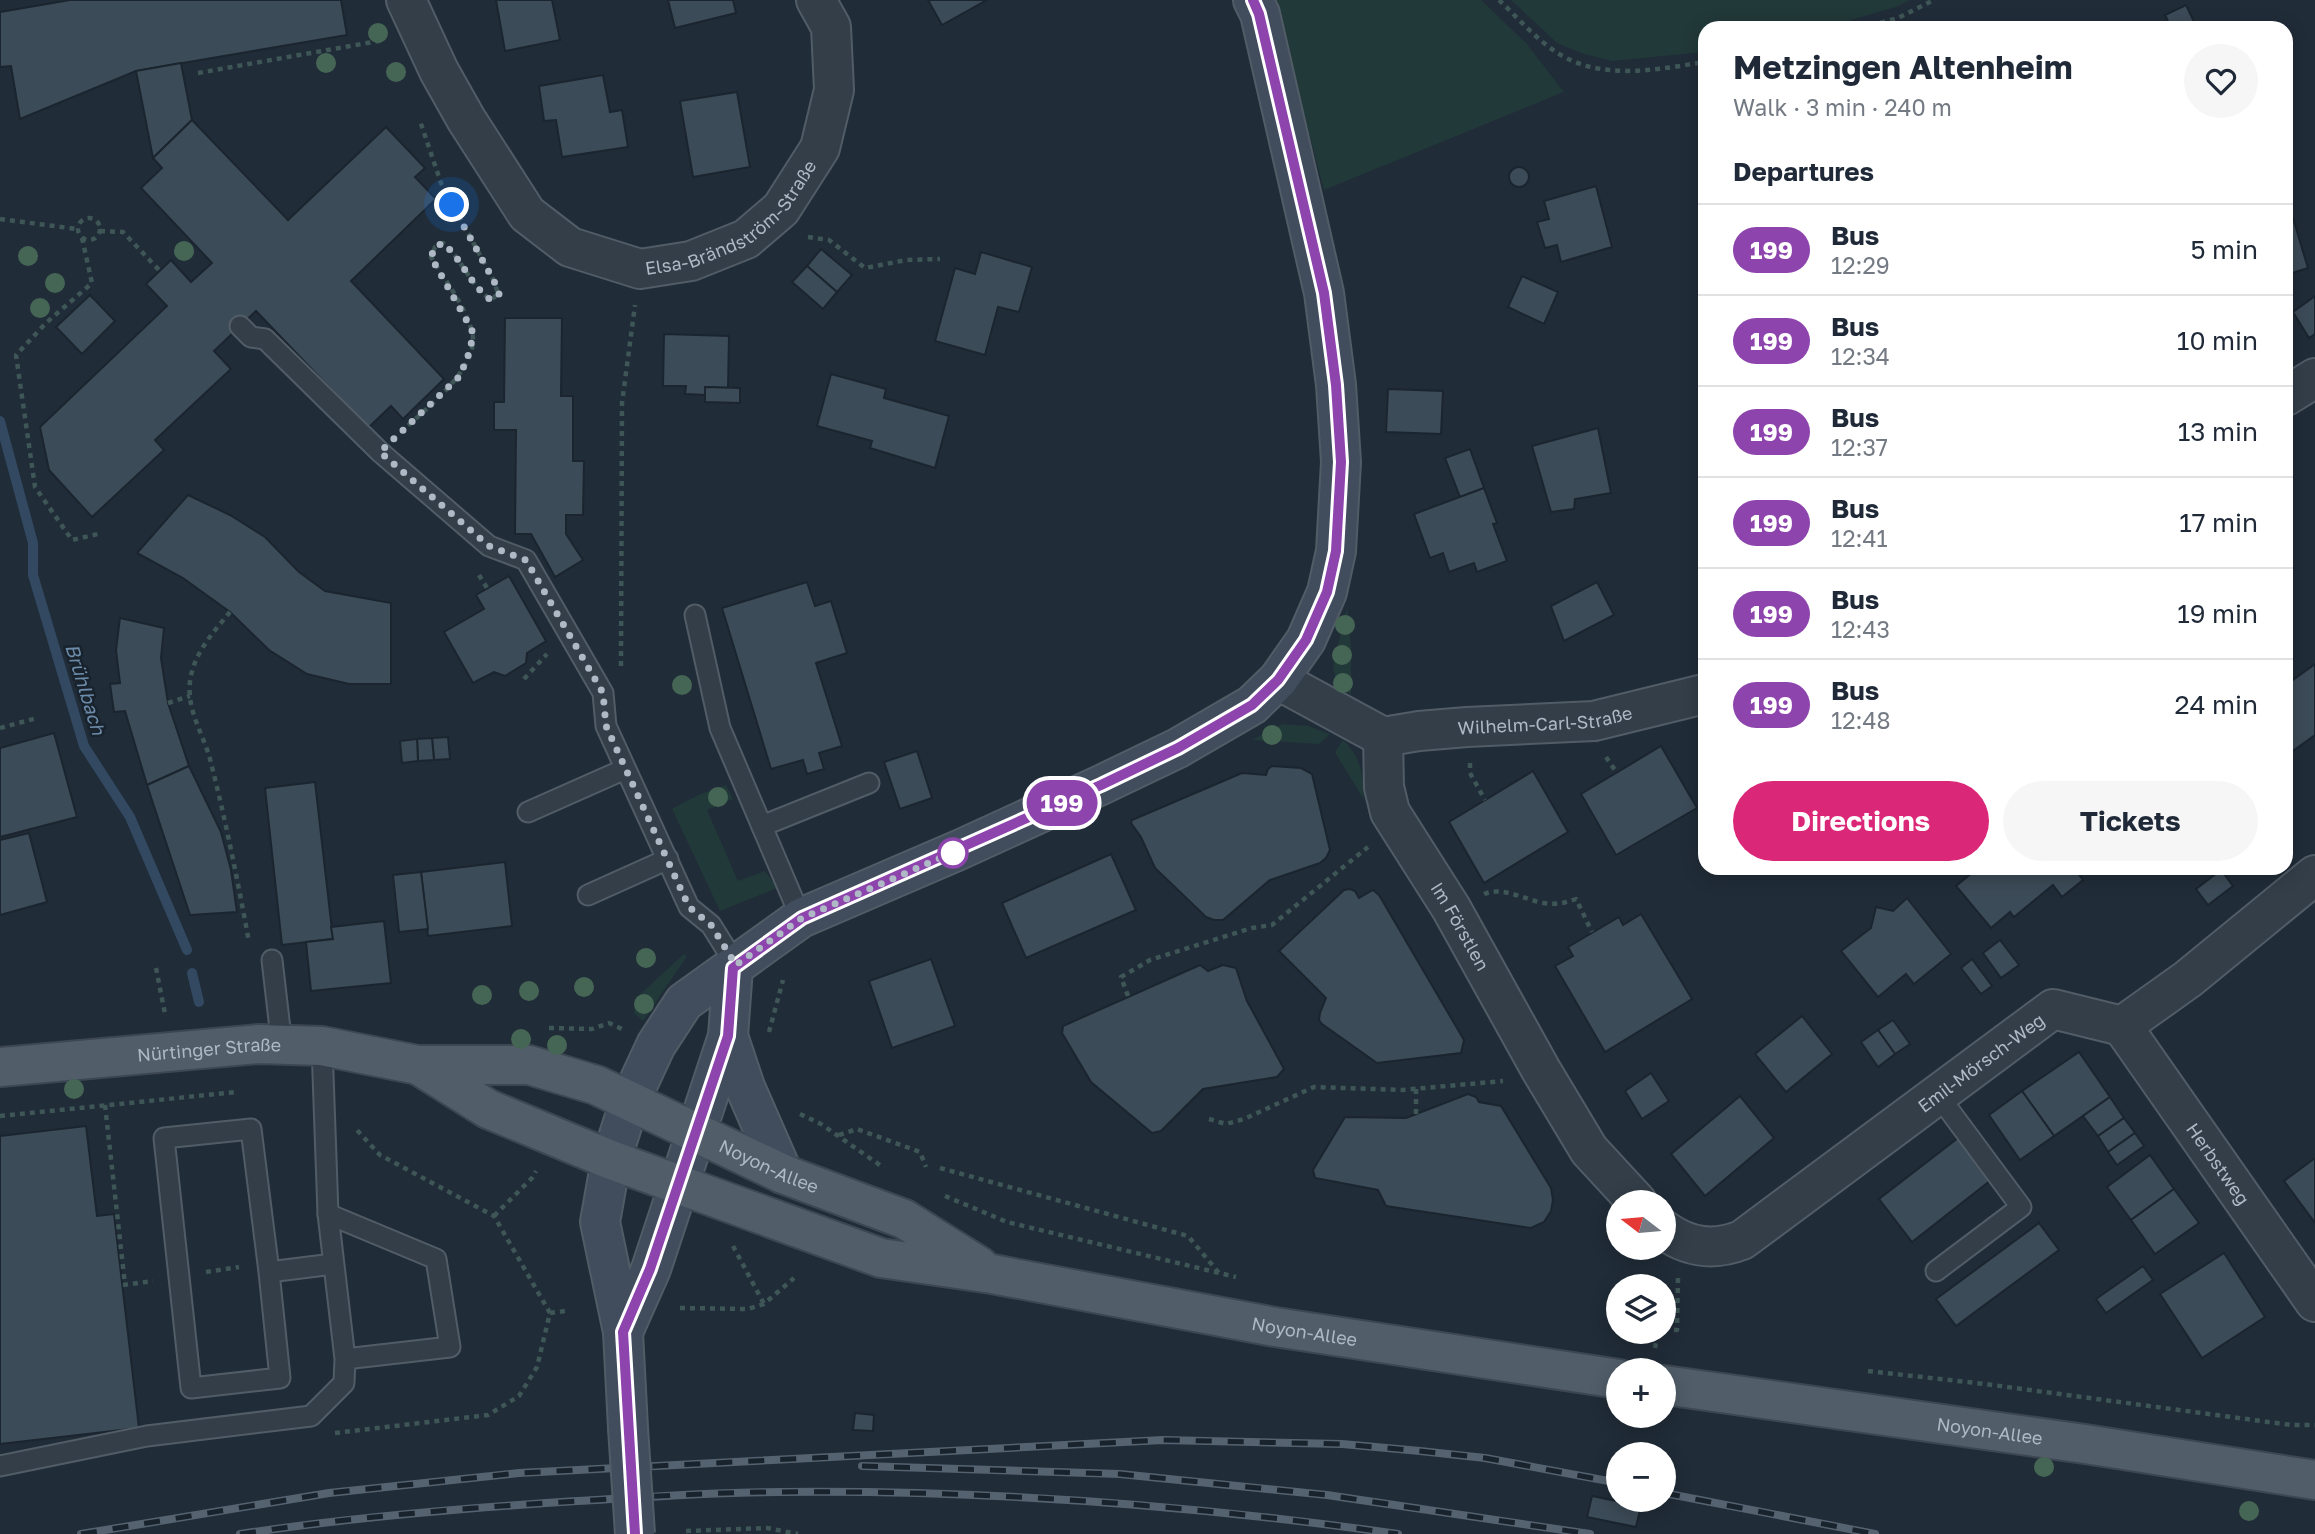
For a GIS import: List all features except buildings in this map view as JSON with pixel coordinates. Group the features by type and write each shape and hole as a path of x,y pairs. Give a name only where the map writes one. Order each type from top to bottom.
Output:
{"main road":[{"path":"635,1534 623,1332 600,1222 611,1160 630,1101 656,1045 684,1002 802,918 959,850 1178,748 1252,705 1278,680 1306,640 1327,592 1336,551 1341,462 1336,385 1324,293 1254,0"},
{"path":"623,1332 650,1269 728,1036 734,967"},
{"path":"728,1036 745,1087 783,1174"},
{"name":"Nürtinger Straße","path":"0,1067 259,1044 322,1046 418,1065 529,1065 596,1085 695,1133"},
{"name":"Nürtinger Straße","path":"418,1065 488,1109 677,1184"},
{"name":"Noyon-Allee","path":"695,1133 783,1174 904,1219 992,1274"},
{"name":"Noyon-Allee","path":"677,1184 881,1258 992,1274 1275,1327 1606,1377"},
{"name":"Noyon-Allee","path":"1676,1387 2084,1444 2315,1480"}],"street":[{"name":"Elsa-Brändström-Straße","path":"406,0 439,71 466,119 527,214 570,247 639,269 691,261 746,239 781,209 820,148 834,90 831,27 816,0"},
{"path":"2293,392 2315,378"},
{"path":"1278,680 1382,737"},
{"name":"Wilhelm-Carl-Straße","path":"1382,737 1455,728 1594,721 1698,695"},
{"name":"Im Förstlen","path":"1382,737 1384,787 1390,812 1451,908 1589,1150 1626,1190"},
{"path":"2122,1026 2188,979 2315,875"},
{"name":"Emil-Mörsch-Weg","path":"1676,1236 1695,1245 1723,1247 1742,1240 2053,1009 2122,1026"},
{"name":"Herbstweg","path":"2122,1026 2315,1302"}],"lane":[{"path":"240,326 251,337 265,339 380,452 489,546 526,560 603,693 606,726 689,907 711,925 734,967"},
{"path":"695,615 720,728 802,918"},
{"path":"528,812 625,769"},
{"path":"762,826 869,783"},
{"path":"588,895 667,859"},
{"path":"272,960 282,1046"},
{"path":"0,1466 148,1436 311,1416 344,1383 345,1359 328,1214 322,1046"},
{"path":"1936,1271 2021,1207 1938,1095"},
{"path":"251,1129 268,1272 280,1378 191,1388 164,1138 251,1129"},
{"path":"328,1214 436,1259 450,1347 345,1359"},
{"path":"268,1272 333,1264"}],"path":[{"path":"1499,0 1554,51 1573,62 1608,71 1662,69 1698,63"},
{"path":"1887,21 1934,0"},
{"path":"198,73 392,39"},
{"path":"380,452 460,376 471,348 472,330 431,257 435,247 443,243 450,249 482,293 491,300 499,294 440,183"},
{"path":"82,238 93,239 100,231 99,224 89,217 79,222 77,229 82,238 92,284 46,323 16,355 35,487 72,540 98,534"},
{"path":"0,219 77,229"},
{"path":"100,231 123,232 160,271"},
{"path":"807,237 830,240 865,268 906,260 940,259"},
{"path":"621,669 622,403 639,269"},
{"path":"230,612 201,647 192,671 190,696 210,759 248,942"},
{"path":"168,703 190,696"},
{"path":"0,728 37,718"},
{"path":"1128,996 1121,976 1150,960 1252,928 1272,925 1377,840"},
{"path":"1451,908 1490,892 1515,895 1543,903 1561,904 1576,899 1592,932"},
{"path":"156,968 167,1022"},
{"path":"537,1028 592,1029 609,1023 656,1045"},
{"path":"1209,1119 1226,1124 1244,1119 1314,1087 1416,1089 1511,1081 1541,1070"},
{"path":"1416,1089 1416,1114"},
{"path":"0,1116 237,1092"},
{"path":"324,1096 380,1155 494,1216 550,1313 565,1311"},
{"path":"105,1105 125,1285"},
{"path":"798,1113 821,1124 894,1175"},
{"path":"838,1136 857,1129 920,1152 926,1167"},
{"path":"940,1168 1188,1236 1220,1274"},
{"path":"494,1216 532,1178"},
{"path":"945,1196 1007,1222 1246,1279"},
{"path":"729,1238 764,1304"},
{"path":"680,1308 748,1309 764,1304 794,1278"},
{"path":"1642,1346 1655,1348 1656,1344"},
{"path":"1861,1371 1985,1384 2291,1425 2315,1425"},
{"path":"686,1531 767,1528 799,1534"}],"green space":[{"path":"1274,0 1481,0 1526,43 1564,92 1324,190"},
{"path":"1511,0 1910,0 1896,7 1847,21 1698,21 1698,53 1612,61 1557,43"},
{"path":"1347,607 1351,646 1351,695 1336,680 1333,667"},
{"path":"1282,724 1308,726 1330,734 1319,744 1252,740"},
{"path":"1343,740 1358,760 1364,800 1335,752"},
{"path":"726,785 733,799 707,810 738,881 765,871 777,888 720,911 672,809 698,795"},
{"path":"684,954 687,956 643,1021 634,1013 636,998"}],"waterway":[{"name":"Brühlbach","path":"0,421 33,543 33,575 84,746 130,817 187,950"},
{"name":"Brühlbach","path":"192,973 199,1002"}],"railway":[{"path":"81,1534 329,1493 519,1473 1163,1440 1342,1444 1420,1451 1485,1458 1606,1481"},
{"path":"862,1466 1120,1474 1327,1495 1590,1534"},
{"path":"240,1534 366,1518 492,1507 679,1495 781,1492 936,1494 1091,1501 1245,1515 1398,1534"},
{"path":"1676,1495 1875,1534"}],"bus line":[{"name":"199","path":"635,1534 623,1332 650,1269 728,1036 733,968 802,918 1101,785 1178,748 1252,705 1278,680 1306,640 1327,592 1336,551 1341,462 1336,385 1324,293 1259,14 1253,0"}],"route":[{"path":"452,205 499,294 491,300 473,282 450,249 443,243 435,247 431,257 472,330 471,348 460,376 380,452 489,546 526,560 603,693 606,726 689,907 711,925 736,965 802,918 959,850 953,853"}]}
